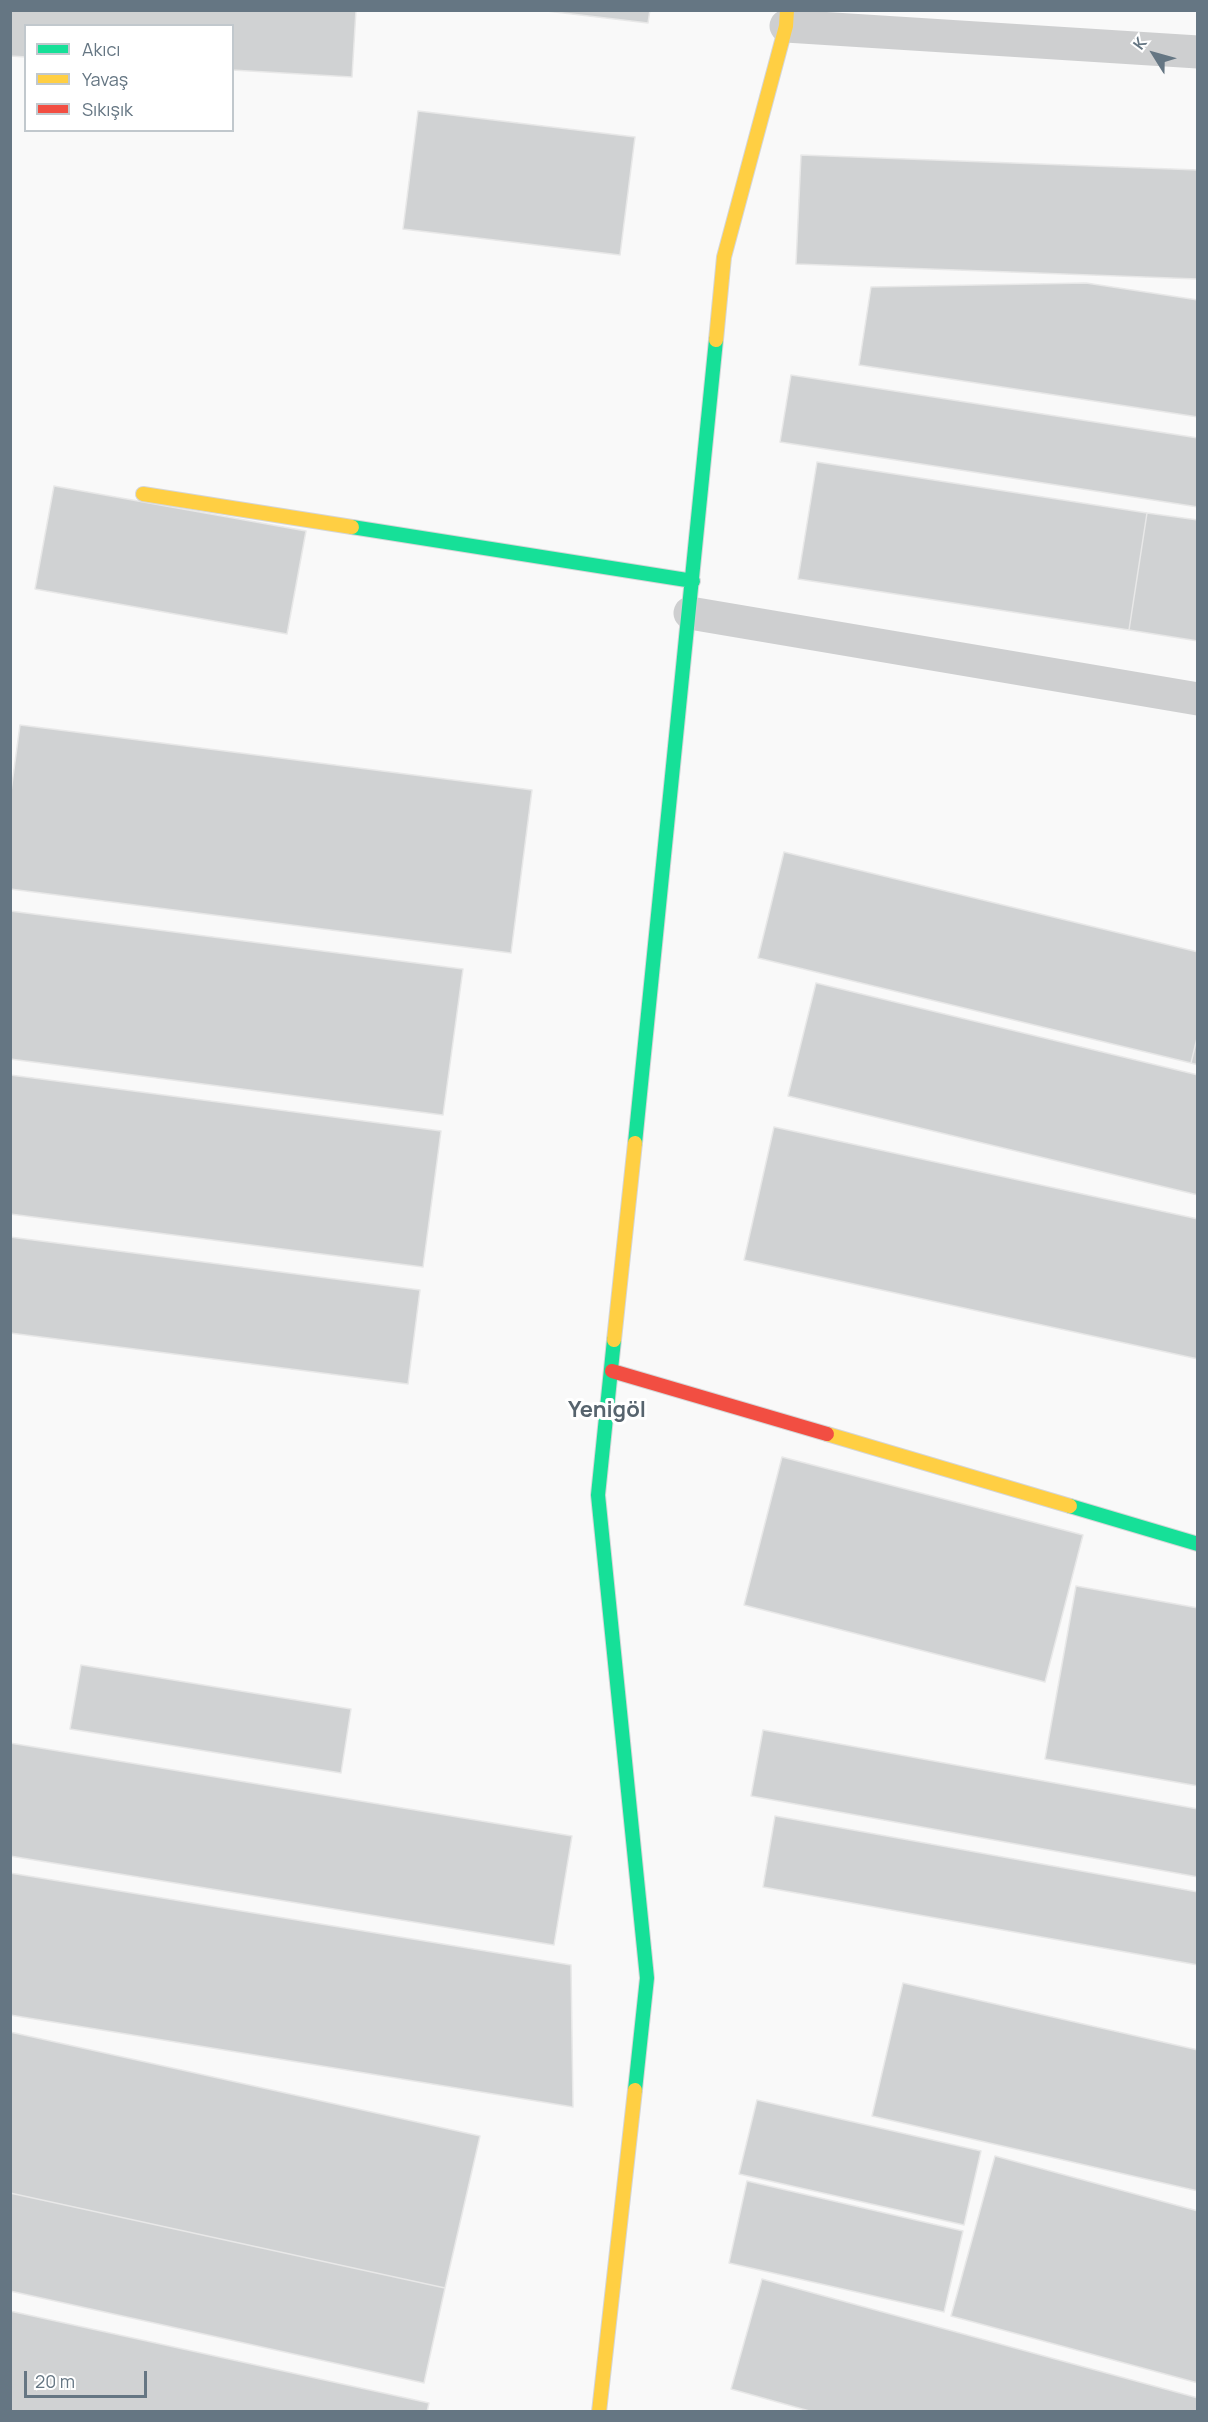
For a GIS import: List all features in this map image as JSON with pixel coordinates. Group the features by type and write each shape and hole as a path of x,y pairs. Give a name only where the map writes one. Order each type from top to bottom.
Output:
{"street":[{"path":"599,2412 647,1978 598,1495 690,614 723,257 787,18 1197,52"},
{"path":"143,494 693,581"},
{"path":"690,614 1197,699"},
{"path":"612,1371 1197,1544"}],"building":[{"path":"10,10 356,10 352,77 234,70 234,24 24,24 24,57 10,56"},
{"path":"538,10 650,10 648,23"},
{"path":"418,111 635,137 620,255 403,229"},
{"path":"801,155 1198,170 1198,279 796,264"},
{"path":"1086,283 1198,300 1198,417 859,365 871,287"},
{"path":"791,375 1198,438 1198,507 780,442"},
{"path":"817,462 1147,513 1129,630 798,579"},
{"path":"54,486 306,531 287,634 35,589"},
{"path":"1147,513 1198,520 1198,641 1129,630"},
{"path":"20,725 532,790 511,953 10,889 10,799"},
{"path":"784,852 1198,952 1198,1034 1191,1063 758,958"},
{"path":"10,911 463,969 443,1115 10,1059"},
{"path":"816,983 1198,1075 1198,1195 788,1096"},
{"path":"1198,1034 1198,1065 1191,1063"},
{"path":"10,1075 441,1131 423,1267 10,1214"},
{"path":"774,1127 1198,1219 1198,1359 744,1260"},
{"path":"10,1237 420,1290 408,1384 10,1333"},
{"path":"782,1457 1083,1535 1045,1682 744,1605"},
{"path":"1076,1586 1198,1608 1198,1786 1045,1759"},
{"path":"81,1665 351,1709 341,1773 70,1729"},
{"path":"763,1730 1198,1809 1198,1877 751,1796"},
{"path":"10,1743 572,1836 554,1945 10,1856"},
{"path":"775,1816 1198,1892 1198,1965 763,1887"},
{"path":"10,1873 571,1965 573,2107 10,2015"},
{"path":"903,1983 1198,2050 1198,2191 872,2116"},
{"path":"10,2032 480,2136 445,2288 10,2193"},
{"path":"757,2100 981,2151 964,2225 739,2174"},
{"path":"995,2156 1198,2211 1198,2383 951,2316"},
{"path":"747,2181 963,2231 944,2312 729,2263"},
{"path":"10,2193 445,2288 424,2383 10,2291"},
{"path":"762,2279 1198,2398 1198,2412 813,2412 731,2389"},
{"path":"10,2311 429,2403 427,2412 10,2412"}],"traffic: fast":[{"path":"635,1143 716,340"},
{"path":"352,527 693,581"},
{"path":"614,1340 598,1495 647,1978 635,2090"},
{"path":"1070,1506 1198,1544"}],"traffic: slow":[{"path":"716,340 724,257 786,26 787,10"},
{"path":"143,494 352,527"},
{"path":"614,1340 635,1143"},
{"path":"827,1434 1070,1506"},
{"path":"599,2412 635,2090"}],"traffic: jam":[{"path":"612,1371 827,1434"}],"district":[{"name":"Yenigöl","path":"607,1411"}]}
